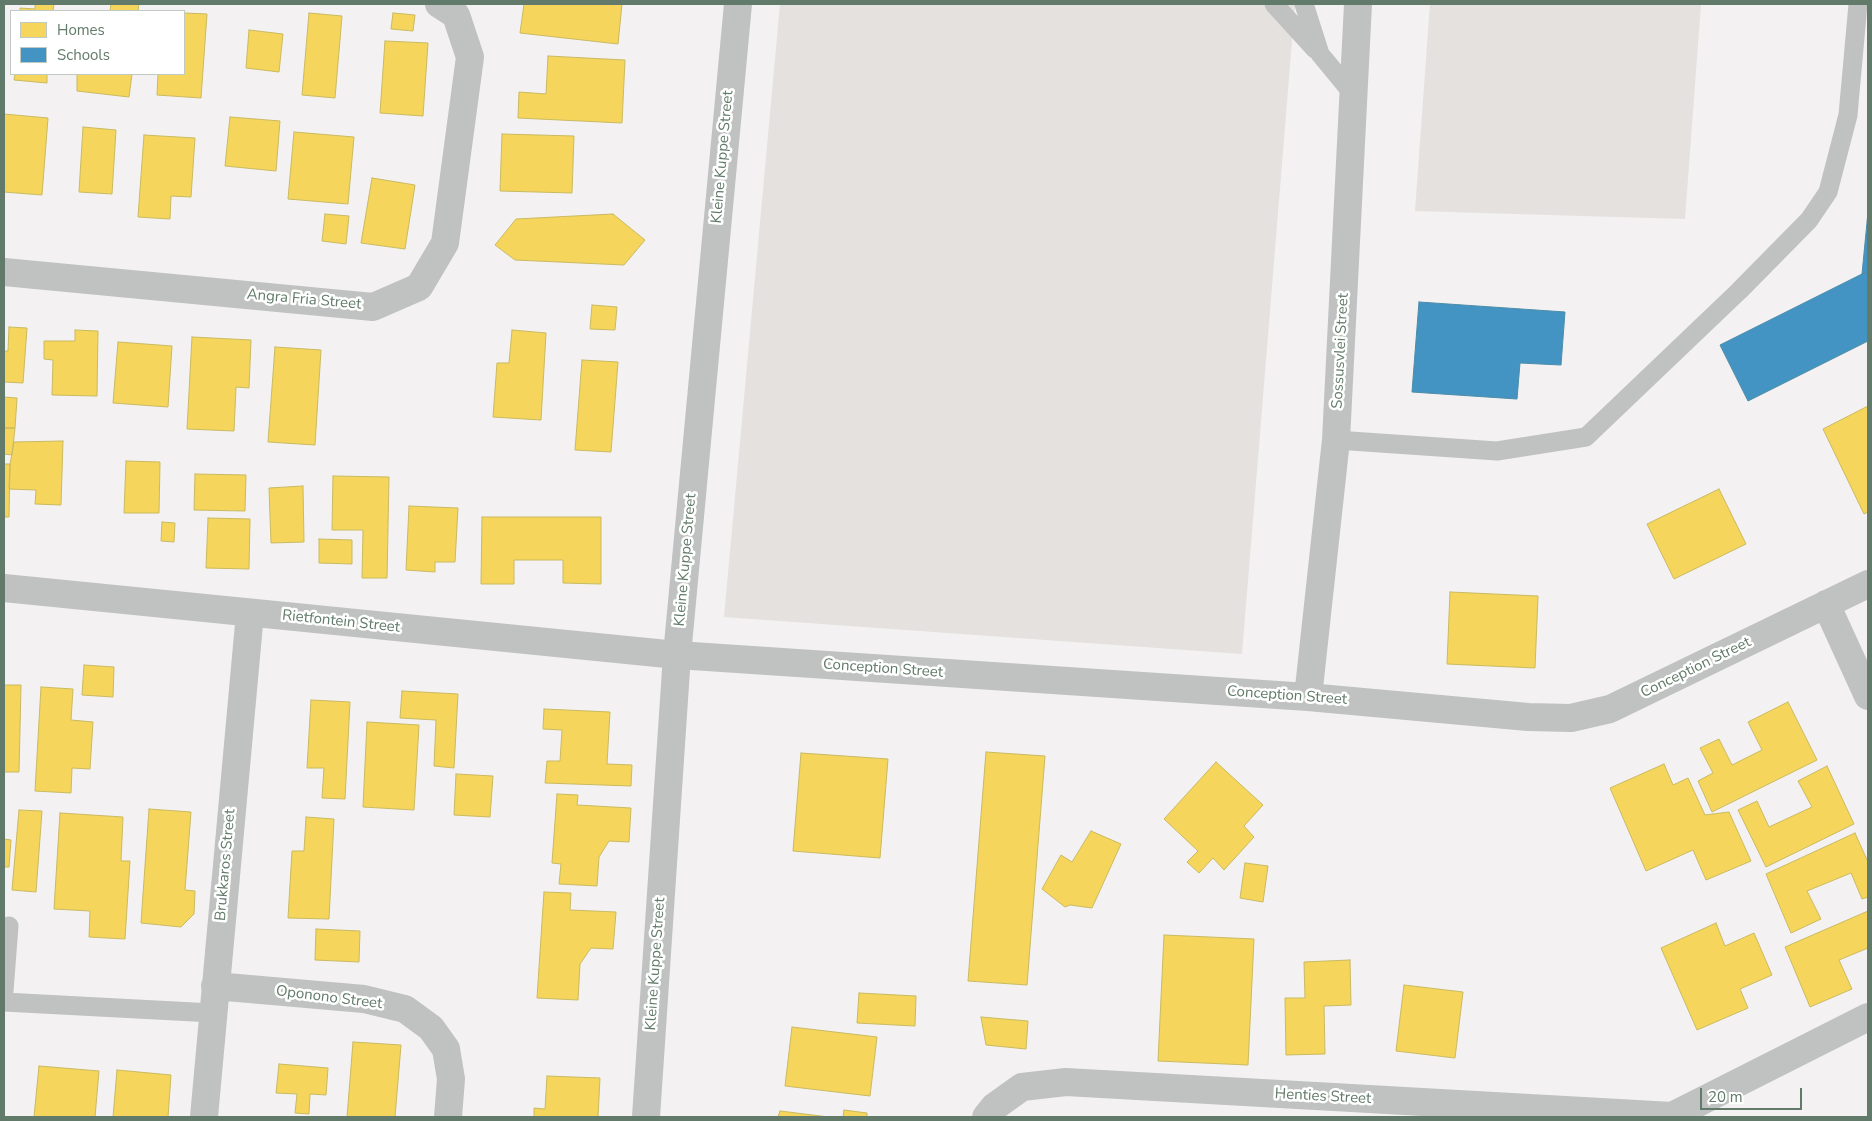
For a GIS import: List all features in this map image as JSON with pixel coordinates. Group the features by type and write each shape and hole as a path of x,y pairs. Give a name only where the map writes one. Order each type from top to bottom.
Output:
{"street":[{"name":"Angra Fria Street","path":"4,272 373,307 419,287 445,243 470,56 456,15 439,4"},
{"name":"Kleine Kuppe Street","path":"646,1117 677,655 738,4"},
{"name":"Sossusvlei Street","path":"1308,697 1336,440 1358,4"},
{"name":"Conception Street","path":"677,655 1308,697 1528,717 1571,718 1610,709 1868,584"},
{"name":"Rietfontein Street","path":"4,588 677,655"},
{"path":"1826,604 1868,696"},
{"name":"Brukkaros Street","path":"204,1117 250,613"},
{"name":"Oponono Street","path":"215,986 364,999 405,1009 430,1028 446,1049 452,1079 448,1117"},
{"name":"Henties Street","path":"986,1117 994,1106 1022,1087 1066,1082 1672,1117 1868,1017"}],"lane":[{"path":"1274,4 1320,54 1353,94"},
{"path":"1304,4 1320,54"},
{"path":"1336,440 1497,451 1586,437 1739,291 1809,220 1828,192 1848,114 1858,4"},
{"path":"4,991 9,926"},
{"path":"4,1002 213,1013"}],"shaded area":[{"path":"780,4 1295,4 1242,654 724,617"},
{"path":"1430,4 1701,4 1685,219 1415,211"}],"building: Homes":[{"path":"35,4 54,4 53,10 20,10 20,8 35,9"},
{"path":"111,4 139,4 138,10 110,10"},
{"path":"524,4 622,4 618,44 520,33"},
{"path":"185,13 207,14 201,98 157,95 158,75 185,75"},
{"path":"309,13 342,16 335,98 302,95"},
{"path":"393,13 415,15 413,31 391,29"},
{"path":"249,30 283,34 279,72 246,68"},
{"path":"385,41 428,43 423,116 380,113"},
{"path":"548,56 625,60 622,123 518,118 519,92 546,94"},
{"path":"15,75 47,75 47,83 14,80"},
{"path":"77,75 132,75 129,97 77,91"},
{"path":"4,114 48,118 42,195 4,192"},
{"path":"230,117 280,121 276,171 225,166"},
{"path":"83,127 116,130 112,194 79,192"},
{"path":"294,132 354,137 348,204 288,199"},
{"path":"502,134 574,136 572,193 500,191"},
{"path":"144,135 195,138 191,197 171,196 170,219 138,217"},
{"path":"372,178 415,185 405,249 361,243"},
{"path":"325,214 349,216 346,244 322,241"},
{"path":"613,214 645,240 624,265 515,260 495,245 516,219"},
{"path":"592,305 617,307 615,330 590,329"},
{"path":"9,327 27,328 23,383 4,382 4,351 8,351"},
{"path":"75,330 98,331 97,396 52,395 53,360 44,359 44,341 75,341"},
{"path":"512,330 546,333 541,420 493,417 497,363 509,363"},
{"path":"192,337 251,340 249,388 236,387 234,431 187,429"},
{"path":"118,342 172,346 168,407 113,403"},
{"path":"275,347 321,350 315,445 268,442"},
{"path":"582,360 618,362 611,452 575,450"},
{"path":"4,397 17,398 15,428 4,428"},
{"path":"1868,406 1868,512 1864,514 1823,429"},
{"path":"4,428 15,428 12,455 4,454"},
{"path":"63,441 61,505 35,504 36,490 9,489 10,464 14,442"},
{"path":"126,461 160,462 159,513 124,513"},
{"path":"4,464 10,464 9,517 4,517"},
{"path":"195,474 246,475 245,511 194,510"},
{"path":"333,476 389,477 387,578 362,578 363,530 332,530"},
{"path":"303,486 304,542 271,543 269,488"},
{"path":"1719,489 1746,544 1674,579 1647,524"},
{"path":"409,506 458,508 455,562 435,562 435,572 406,570"},
{"path":"482,517 601,517 601,584 563,583 563,560 514,560 514,584 481,584"},
{"path":"208,518 250,519 249,569 206,568"},
{"path":"162,522 175,523 174,542 161,541"},
{"path":"319,539 352,540 352,564 319,563"},
{"path":"1450,592 1538,596 1535,668 1447,664"},
{"path":"84,665 114,667 113,697 82,695"},
{"path":"4,685 21,685 19,772 4,772"},
{"path":"41,687 73,689 71,720 93,722 90,769 72,768 71,793 35,791"},
{"path":"402,691 458,694 454,768 434,766 436,720 400,718"},
{"path":"311,700 350,702 345,799 322,798 324,768 307,768"},
{"path":"1788,702 1817,760 1712,812 1698,781 1713,773 1700,748 1719,739 1732,765 1762,750 1748,722"},
{"path":"544,709 610,712 607,764 632,765 631,786 545,783 547,761 560,761 562,730 543,729"},
{"path":"367,722 419,725 414,810 363,807"},
{"path":"986,752 1045,756 1027,985 968,981"},
{"path":"801,753 888,759 880,858 793,851"},
{"path":"1216,762 1263,805 1244,826 1254,837 1224,870 1213,858 1199,873 1187,862 1198,851 1164,819"},
{"path":"1664,764 1673,785 1688,778 1705,815 1729,812 1751,861 1706,880 1693,850 1646,871 1610,788"},
{"path":"1827,766 1854,824 1766,867 1738,810 1757,801 1769,827 1812,807 1798,781"},
{"path":"456,774 493,776 490,817 454,815"},
{"path":"557,794 578,795 577,805 631,808 629,842 609,841 599,857 597,886 559,884 561,864 552,863"},
{"path":"149,809 191,812 185,890 195,891 194,914 181,927 141,923"},
{"path":"19,810 42,811 36,892 12,890"},
{"path":"60,813 123,817 121,861 130,861 125,939 89,937 90,911 54,909"},
{"path":"306,817 334,819 329,919 288,918 292,851 304,851"},
{"path":"1091,831 1121,844 1092,908 1070,905 1065,907 1042,889 1061,855 1072,862"},
{"path":"1855,833 1868,862 1868,897 1862,899 1851,873 1807,891 1821,919 1791,933 1766,874"},
{"path":"4,839 11,840 9,867 4,867"},
{"path":"1245,863 1268,866 1263,902 1240,898"},
{"path":"544,892 571,893 570,910 616,912 613,949 591,948 580,964 578,1000 537,998"},
{"path":"1868,911 1868,948 1839,960 1852,989 1810,1007 1785,947"},
{"path":"1716,923 1725,946 1754,933 1772,975 1740,989 1748,1008 1697,1030 1661,948"},
{"path":"316,929 360,931 359,962 315,960"},
{"path":"1164,935 1254,939 1248,1065 1158,1061"},
{"path":"1350,960 1351,1005 1324,1006 1325,1054 1286,1055 1285,998 1305,998 1304,962"},
{"path":"1404,985 1463,992 1455,1058 1396,1051"},
{"path":"859,993 916,996 915,1026 857,1023"},
{"path":"981,1017 1028,1021 1026,1049 986,1045"},
{"path":"792,1027 877,1037 870,1096 785,1086"},
{"path":"353,1042 401,1045 395,1117 347,1117"},
{"path":"279,1064 328,1068 326,1095 310,1094 309,1114 295,1113 297,1094 276,1093"},
{"path":"39,1066 99,1071 95,1117 34,1117"},
{"path":"117,1070 171,1075 168,1117 113,1117"},
{"path":"547,1076 600,1078 598,1117 534,1117 534,1108 545,1109"},
{"path":"844,1110 867,1113 867,1117 843,1117"},
{"path":"780,1111 829,1117 778,1117"}],"building: Schools":[{"path":"1868,212 1868,271 1862,274"},
{"path":"1868,271 1868,341 1748,401 1720,345"},
{"path":"1419,302 1565,312 1561,365 1520,363 1517,399 1412,392"}]}
